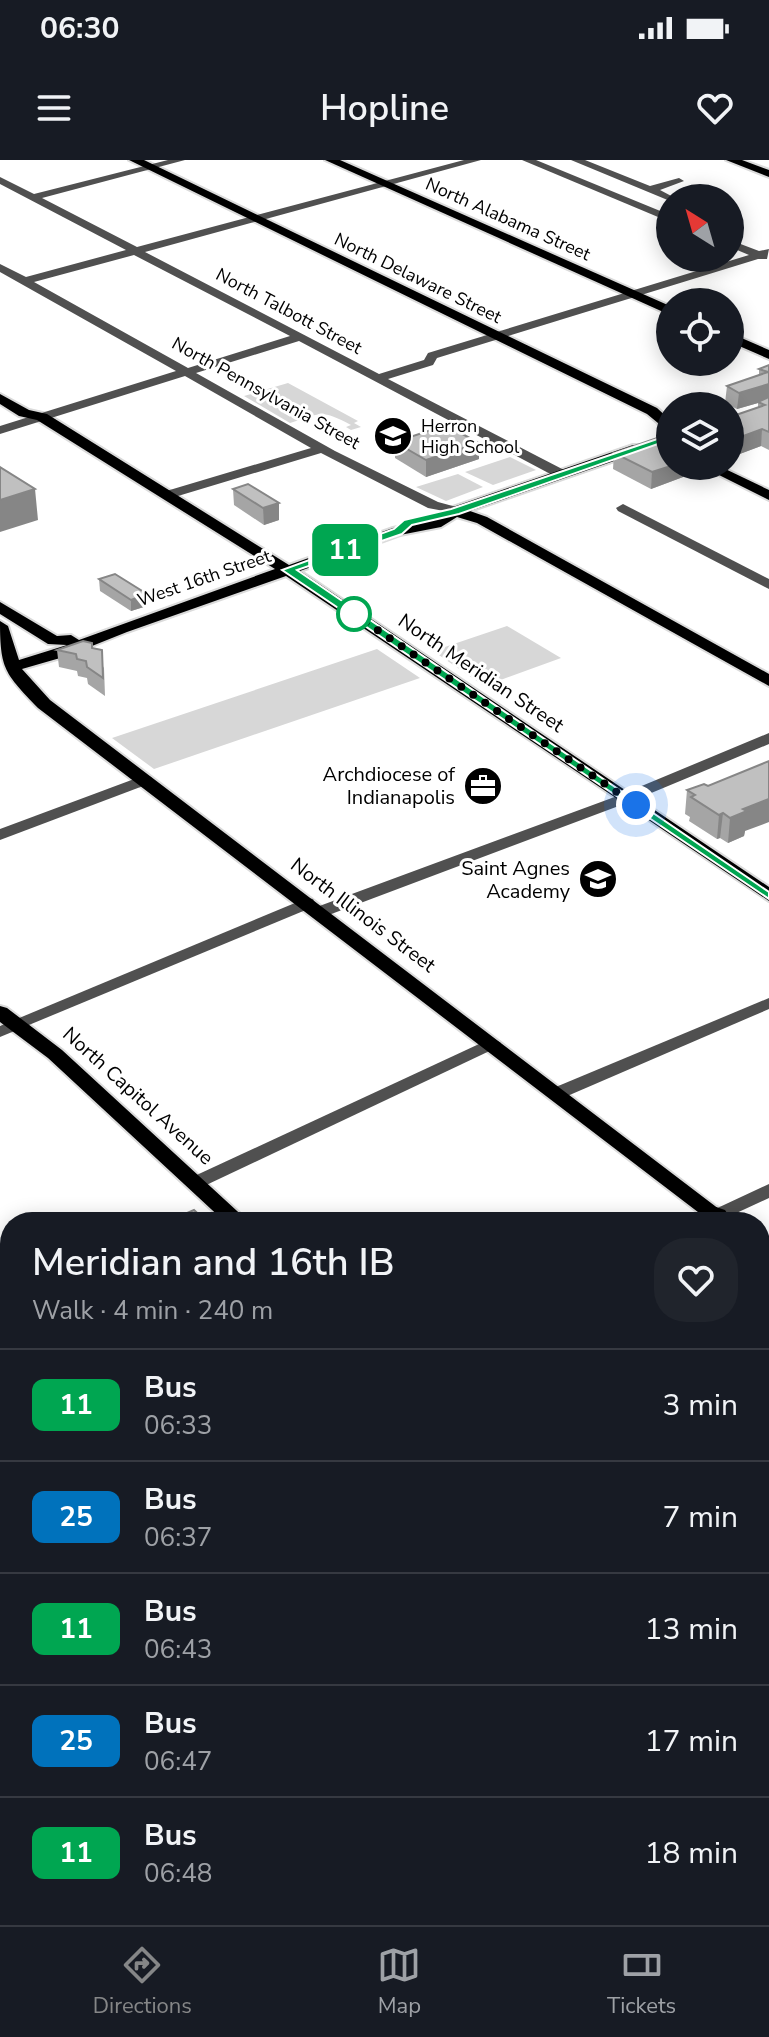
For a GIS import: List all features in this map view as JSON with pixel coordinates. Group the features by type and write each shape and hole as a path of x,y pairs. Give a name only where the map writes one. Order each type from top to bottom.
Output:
{"main road":[{"name":"North Delaware Street","path":"135,160 656,414"},
{"name":"North Alabama Street","path":"331,160 656,305"},
{"path":"732,160 769,174"},
{"path":"744,343 769,355"},
{"name":"North Meridian Street","path":"0,386 38,409 42,417"},
{"name":"North Meridian Street","path":"0,398 24,413 42,417 288,570 769,895"},
{"name":"West 16th Street","path":"6,668 36,652 133,623 398,531 420,529 444,520 455,511 656,443"},
{"path":"736,480 769,496"},
{"name":"North Pennsylvania Street","path":"455,511 482,520 769,681"},
{"path":"0,607 54,641 71,640"},
{"name":"West 16th Street","path":"6,668 44,660 133,623"},
{"name":"North Illinois Street","path":"0,626 6,668 44,704 558,1093 708,1212"},
{"name":"North Capitol Avenue","path":"5,1023 55,1054 227,1212"}],"street":[{"path":"33,197 180,160"},
{"path":"24,281 476,160"},
{"path":"527,160 656,213"},
{"path":"576,160 656,193"},
{"name":"North Talbott Street","path":"0,180 561,474"},
{"path":"649,190 679,181"},
{"path":"744,248 765,255"},
{"path":"378,378 429,362 432,356 765,255"},
{"name":"North Pennsylvania Street","path":"0,267 322,449 433,505 455,511"},
{"path":"0,430 300,337"},
{"path":"168,495 322,449"},
{"path":"623,508 769,585"},
{"path":"5,1023 314,908 626,798 769,738"},
{"path":"0,835 145,780"},
{"path":"558,1093 769,1003"},
{"path":"195,1183 492,1043"},
{"path":"732,1212 769,1190"}],"shaded area":[{"path":"288,383 358,421 354,423 361,427 351,430 346,427 351,425 320,414 290,423 244,396"},
{"path":"510,457 536,470 493,485 465,472"},
{"path":"458,474 483,487 446,501 416,487"},
{"path":"507,626 561,658 484,686 433,651"},
{"path":"377,649 420,678 154,769 112,738"}],"building":[{"path":"769,365 769,384 742,392 727,386 768,372 759,369"},
{"path":"769,397 769,432 762,429 744,436 744,412 765,405 758,402"},
{"path":"446,425 479,443 426,460 395,442"},
{"path":"656,438 656,471 652,472 614,453"},
{"path":"0,467 35,489 0,500"},
{"path":"248,484 279,503 263,508 233,489"},
{"path":"115,574 147,594 131,600 99,579"},
{"path":"83,641 92,643 92,648 102,650 103,678 87,667 86,661 77,659 76,654 57,650"},
{"path":"769,761 769,799 730,818 723,813 719,815 691,797 695,795 687,790 704,784 708,786"}],"bus line":[{"name":"11","path":"656,442 455,511 408,523 398,531 288,570 769,895"}],"place":[{"name":"Herron High School","path":"393,436"},
{"name":"Archdiocese of Indianapolis","path":"483,786"},
{"name":"Saint Agnes Academy","path":"598,879"}],"route":[{"path":"354,614 636,805"}]}
